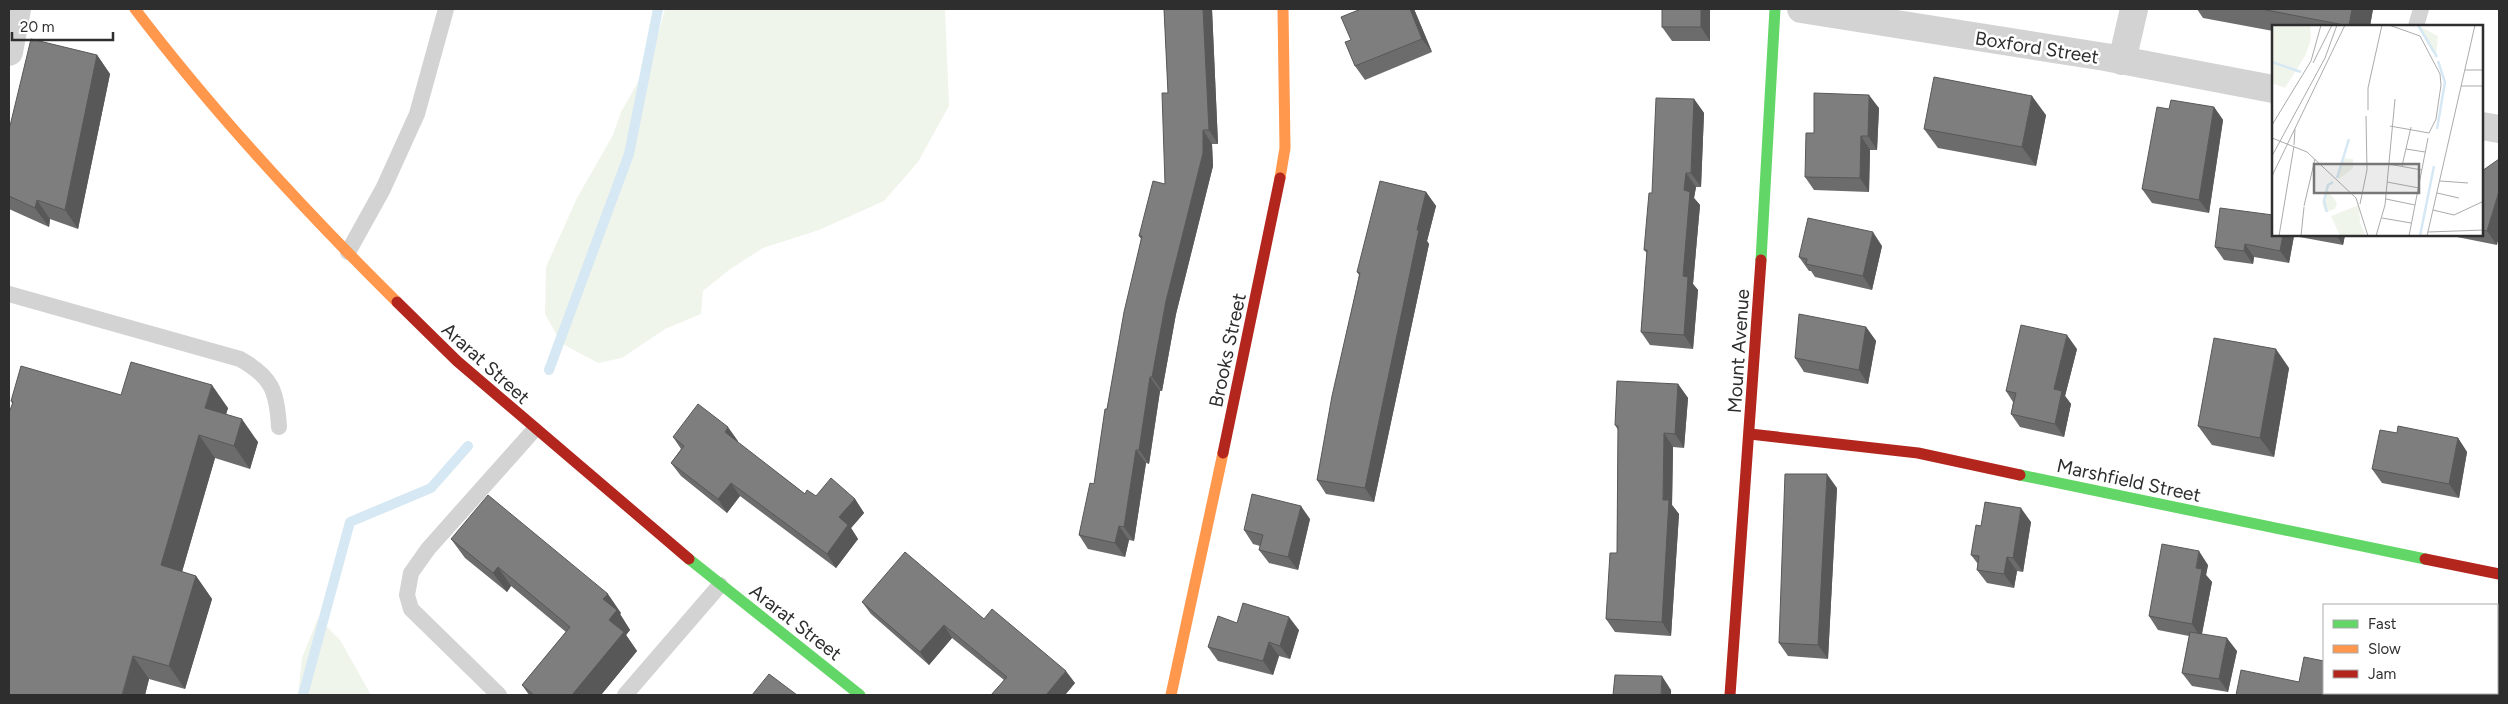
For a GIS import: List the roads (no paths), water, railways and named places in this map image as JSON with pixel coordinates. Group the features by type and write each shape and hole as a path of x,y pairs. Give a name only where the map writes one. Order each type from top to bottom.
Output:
{"street":[{"path":"9,52 17,9"},
{"name":"Ararat Street","path":"136,9 160,42 258,156 348,252 439,344 534,430 720,585 860,695"},
{"name":"Brooks Street","path":"1171,695 1276,202 1285,148 1283,9"},
{"name":"Mount Avenue","path":"1730,695 1750,434 1775,9"},
{"name":"Boxford Street","path":"1801,9 2122,61 2272,89"},
{"path":"2122,61 2134,9"},
{"path":"2483,126 2499,129"},
{"name":"Marshfield Street","path":"1750,434 1918,453 2241,522 2499,574"}],"lane":[{"path":"348,252 384,189 417,114 446,9"},
{"path":"2416,25 2420,9"},
{"path":"9,294 240,359 256,368 267,378 278,405 279,427"},
{"path":"499,695 411,609 407,595 411,573 428,549 534,430"},
{"path":"625,695 720,585"}],"waterway":[{"path":"549,370 629,154 658,9"},
{"path":"303,695 350,522 431,488 468,446"}]}
